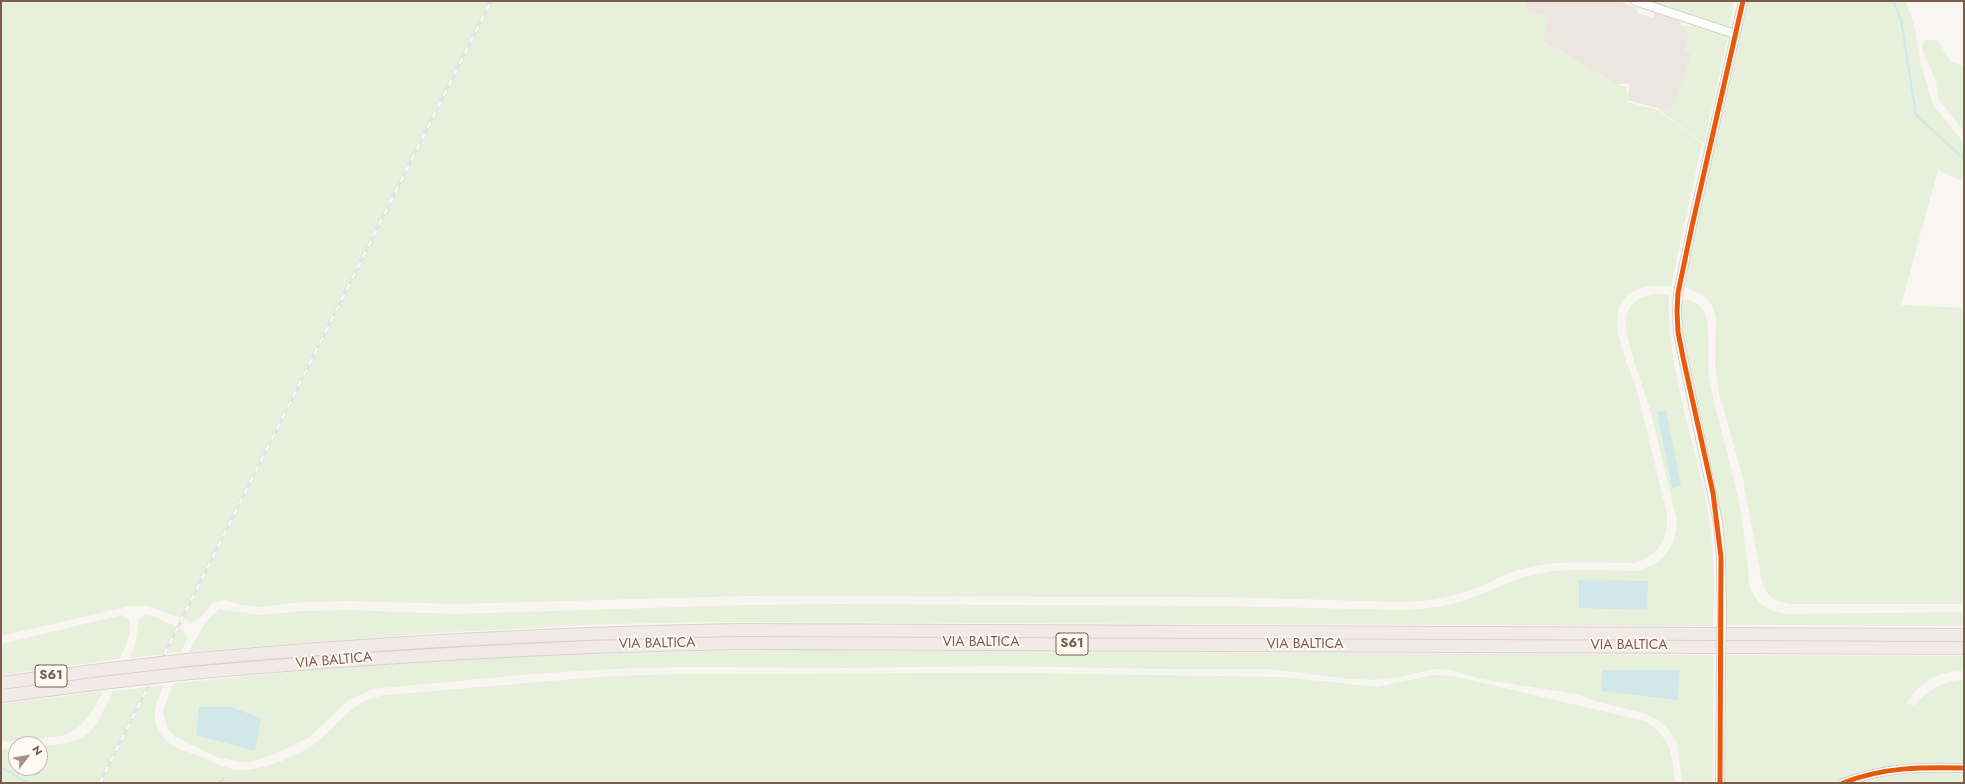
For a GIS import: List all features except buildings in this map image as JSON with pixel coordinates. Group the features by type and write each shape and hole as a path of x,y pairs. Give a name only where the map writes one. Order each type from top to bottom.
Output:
{"highway":[{"name":"VIA BALTICA","path":"1,683 187,660 436,640 630,632 739,630 1964,635"},
{"name":"VIA BALTICA","path":"1,696 180,674 438,653 616,645 734,643 1964,648"}],"street":[{"path":"1635,1 1735,34"},
{"path":"1720,783 1722,618 1721,557 1718,522 1682,354 1678,332 1677,311 1678,292 1692,226 1743,1"},
{"path":"1844,783 1881,771 1906,768 1964,768"}],"shaded area":[{"path":"1462,1 1619,1 1636,7 1638,13 1653,18 1655,13 1681,21 1680,25 1686,27 1692,25 1726,36 1702,142 1657,108 1627,100 1630,84 1616,84 1543,41"}],"green space":[{"path":"1,1 1527,2 1525,9 1549,17 1543,41 1616,84 1627,87 1627,102 1658,110 1702,143 1671,286 1646,287 1631,292 1625,297 1621,304 1617,322 1620,342 1637,392 1667,514 1664,539 1656,551 1634,563 1577,562 1535,566 1499,577 1477,588 1459,594 1431,600 1403,602 1220,597 745,596 457,604 350,601 303,602 260,607 242,605 225,600 213,602 202,616 192,622 148,606 130,606 1,636"},
{"path":"1643,1 1734,1 1729,27 1722,27"},
{"path":"1746,1 1906,1 1915,28 1920,61 1933,105 1964,143 1964,182 1938,170 1901,305 1964,308 1964,604 1790,604 1780,602 1772,598 1762,582 1742,474 1719,393 1715,367 1716,317 1712,305 1704,296 1684,286"},
{"path":"1692,25 1728,36 1704,143 1657,108 1672,109 1691,54 1683,51 1689,33 1685,32 1686,27"},
{"path":"1925,40 1937,40 1951,62 1964,66 1964,131 1939,100 1936,82 1922,48"},
{"path":"1658,294 1669,295 1671,345 1675,370 1699,468 1710,525 1714,592 1713,626 706,622 613,624 433,633 188,652 206,622 219,609 260,615 301,611 350,610 455,614 746,605 838,604 1221,606 1403,610 1429,608 1455,603 1472,598 1521,578 1550,572 1574,570 1636,571 1654,564 1667,553 1674,539 1677,519 1652,417 1630,347 1626,325 1628,311 1634,303 1642,297"},
{"path":"1687,299 1699,305 1706,316 1708,332 1709,377 1740,508 1750,586 1758,601 1766,608 1787,614 1964,612 1964,626 1726,625 1726,555 1722,518 1682,333 1682,301"},
{"path":"122,615 129,619 130,629 126,645 119,659 1,675 1,644"},
{"path":"145,615 156,617 183,630 187,639 181,652 129,658 135,645 139,619"},
{"path":"739,634 1713,638 1713,642 867,638 183,668 185,666 416,646"},
{"path":"812,650 1713,655 1713,783 1682,783 1677,742 1668,729 1658,720 1647,714 1599,702 1576,694 1481,679 1450,670 1434,669 1400,677 1375,680 1351,679 1269,669 996,666 845,668 685,667 611,669 533,674 372,689 347,701 310,737 275,754 251,762 241,762 216,757 176,737 167,728 163,711 173,684 176,683 329,669 523,656 639,652"},
{"path":"1726,655 1964,656 1964,671 1946,673 1930,679 1911,696 1906,704 1915,705 1936,687 1956,680 1964,680 1964,783 1725,783"},
{"path":"1023,673 1283,677 1377,687 1434,675 1452,676 1645,721 1654,727 1666,741 1673,764 1675,783 1,783 1,750 8,749 8,776 48,776 48,746 70,742 80,739 88,734 100,717 113,691 164,685 156,705 155,718 156,725 164,738 172,745 182,750 217,764 239,770 248,770 267,766 306,750 320,740 344,716 364,701 385,695 611,676 684,674"},
{"path":"98,675 97,678 1,691 1,687"},
{"path":"103,691 82,724 69,733 61,736 48,737 48,736 8,736 8,741 1,742 1,704"}],"water":[{"path":"1666,410 1681,486 1672,488 1657,412"},
{"path":"1579,580 1648,581 1647,610 1579,608"},
{"path":"1602,670 1680,670 1677,700 1601,691"},
{"path":"199,707 231,707 261,718 255,751 196,735"}],"waterway":[{"path":"1893,1 1901,20 1916,115 1964,159"},
{"path":"1,767 28,783"},
{"path":"219,783 224,778"}],"railway":[{"path":"100,783 491,1"}],"cycle path":[{"path":"1720,783 1721,557 1713,493 1678,332 1677,311 1678,293 1692,226 1743,1"},
{"path":"1843,783 1873,774 1903,769 1964,768"}]}
